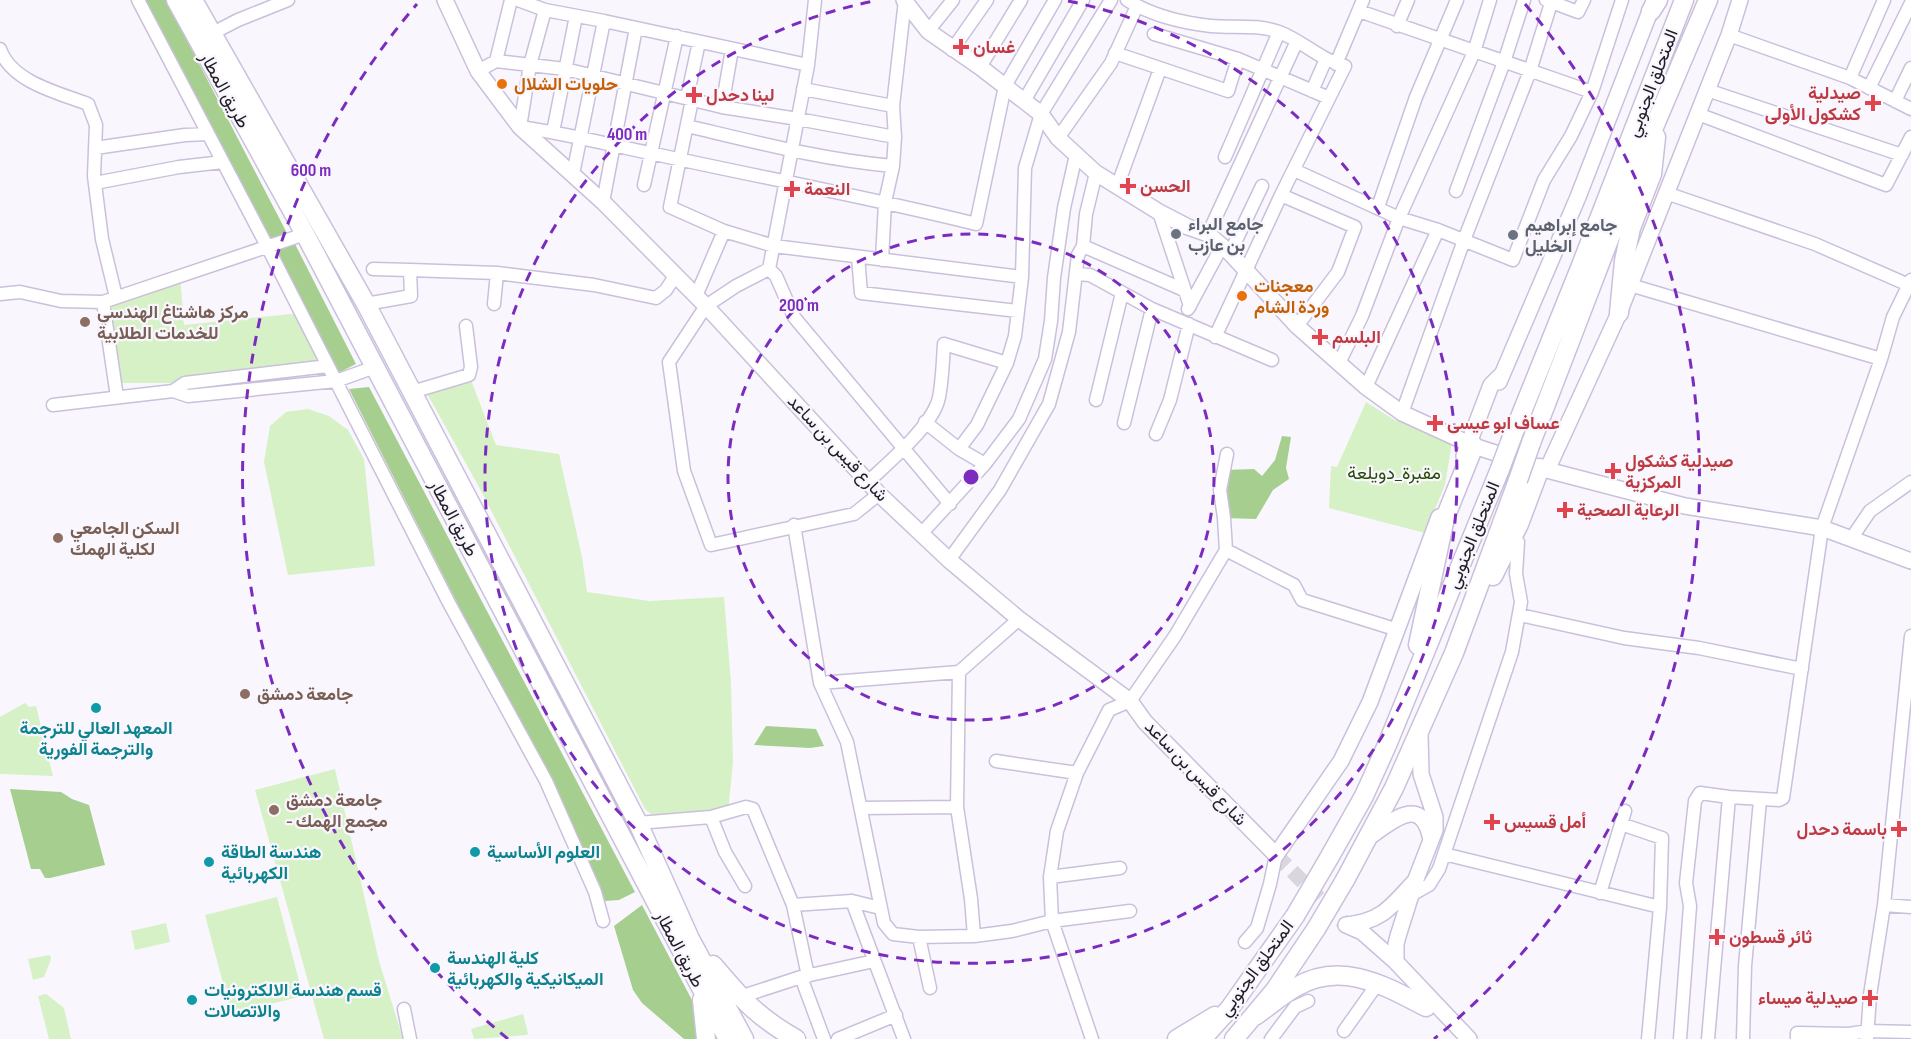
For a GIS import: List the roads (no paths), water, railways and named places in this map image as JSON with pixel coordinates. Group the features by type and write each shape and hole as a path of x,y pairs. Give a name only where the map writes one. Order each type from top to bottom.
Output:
{"highway":[{"name":"طريق المطار","path":"176,0 375,367 728,1039"},
{"name":"طريق المطار","path":"193,0 366,304 638,823 690,939 744,1039"},
{"name":"المتحلق الجنوبي","path":"1202,1039 1230,1008 1294,916 1364,796 1500,469 1684,0"},
{"name":"المتحلق الجنوبي","path":"1234,1039 1255,1016 1316,929 1394,788 1454,653 1531,443 1659,114 1708,0"},
{"path":"1696,32 1719,0"},
{"path":"1619,313 1624,261 1631,228 1652,174 1659,114"},
{"path":"1387,745 1421,635 1442,517 1471,445"},
{"path":"1494,575 1518,542 1528,521 1543,469"},
{"path":"1454,653 1520,524 1543,469"},
{"path":"690,939 744,1002 770,1023 796,1039"},
{"path":"1255,1016 1295,987 1313,979 1341,975 1360,977 1378,983 1426,1007"},
{"path":"697,981 704,1009 706,1039"},
{"path":"1177,1039 1230,1008"}],"main road":[{"name":"شارع قيس بن ساعد","path":"445,0 478,71 520,126 603,201 701,301 879,494 949,560 1019,619 1130,701 1145,722 1276,855"},
{"path":"905,0 928,31 1041,114 1058,138 1096,172 1159,212 1188,227 1208,234 1226,249 1297,326 1366,387 1402,413 1471,445 1543,469 1685,506 1822,528 1911,561"},
{"path":"1543,469 1619,313 1729,35 1740,0"},
{"path":"1471,445 1578,197 1654,4"},
{"path":"1276,855 1341,761 1370,702 1442,517"},
{"name":"المتحلق الجنوبي","path":"1420,730 1421,774 1435,817 1435,830 1431,843"},
{"name":"المتحلق الجنوبي","path":"1366,839 1398,817 1408,813 1418,816 1425,822 1431,843"},
{"path":"1257,836 1280,833 1299,824"},
{"path":"1396,962 1396,944 1416,879 1431,843"},
{"path":"1346,925 1367,922 1382,915 1416,879"},
{"path":"1346,925 1362,932 1396,962 1469,1039"},
{"path":"1346,925 1354,939 1388,968 1458,1039"}],"street":[{"path":"138,0 267,246 449,603 546,781 596,892 603,921"},
{"path":"211,34 238,20 288,0"},
{"path":"496,61 511,0"},
{"path":"519,0 554,7 576,16 808,65"},
{"path":"769,270 808,65 815,0"},
{"path":"882,260 885,201 893,166 895,137 893,106 905,0"},
{"path":"928,31 953,0"},
{"path":"952,50 987,0"},
{"path":"980,67 1021,0"},
{"path":"554,7 530,65 520,126 581,136 650,153 885,201 976,224 1005,86 1055,0"},
{"path":"1024,101 1083,0"},
{"path":"959,449 977,425 1007,363 1015,336 1022,277 1025,168 1041,114 1111,0"},
{"path":"1397,26 1408,0"},
{"path":"1378,207 1416,97 1457,0"},
{"path":"1339,363 1362,316 1399,218 1474,52 1490,0"},
{"path":"1456,191 1504,62 1524,0"},
{"path":"1402,413 1464,240 1530,71 1549,1 1578,12 1584,0"},
{"path":"1294,170 1399,218 1438,230 1514,260 1544,180 1571,136 1592,92 1622,0"},
{"path":"1850,78 1884,0"},
{"path":"1058,138 1111,63 1132,3 1154,6 1179,20 1211,26 1256,27 1279,32 1331,62 1345,66 1245,270 1215,337"},
{"path":"1869,88 1911,3"},
{"path":"1312,91 1331,62 1361,5 1397,26 1592,92"},
{"path":"553,132 576,16"},
{"path":"573,174 604,21"},
{"path":"603,201 636,28"},
{"path":"1226,157 1279,32"},
{"path":"1154,34 1238,59 1329,98"},
{"path":"1729,35 1850,78 1911,109"},
{"path":"644,184 677,36"},
{"path":"1208,234 1297,41"},
{"path":"699,42 687,126 670,207 724,231 774,246 1022,277"},
{"path":"0,49 4,60 32,83 88,104 96,125 95,183 102,239 116,297"},
{"path":"722,107 732,49"},
{"path":"1115,53 1228,91 1238,59"},
{"path":"478,71 496,61 565,69 722,107 895,137"},
{"path":"1895,101 1911,68"},
{"path":"1117,187 1160,69"},
{"path":"803,89 893,106"},
{"path":"1707,90 1902,155"},
{"path":"1698,114 1886,185 1910,140"},
{"path":"687,126 792,151 893,166"},
{"path":"95,148 185,135 208,134"},
{"path":"921,534 986,464 1019,419 1045,359 1064,208 1076,155"},
{"path":"95,183 180,167 223,162"},
{"path":"949,560 1000,490 1049,404 1069,332 1078,255 1083,246 1086,214 1096,172"},
{"path":"1156,434 1170,400 1190,306 1262,186"},
{"path":"1666,193 1815,244 1910,284 1893,317 1881,359 1822,528 1783,796 1779,800 1760,800 1703,793 1698,795 1695,801 1686,883 1690,906 1680,1039"},
{"path":"1281,195 1355,227 1338,272 1297,326"},
{"path":"1159,212 1190,306"},
{"path":"1366,387 1438,230"},
{"path":"724,231 701,301 669,362 684,471 711,544 854,514 879,494"},
{"path":"0,294 20,292 61,301 103,302 304,234"},
{"path":"1083,246 1184,291"},
{"path":"858,257 861,293 1018,311"},
{"path":"373,269 497,273 594,285 656,298 666,290 675,276"},
{"path":"366,304 411,296 410,270"},
{"path":"769,270 776,276 794,317 950,504"},
{"path":"701,301 769,270"},
{"path":"494,304 497,273"},
{"path":"1076,274 1090,275 1152,309 1272,360"},
{"path":"1630,285 1881,359"},
{"path":"1096,400 1122,293"},
{"path":"103,302 117,397"},
{"path":"1124,423 1152,309"},
{"path":"412,392 470,375 466,326"},
{"path":"869,481 903,449 938,404 944,344 1007,363"},
{"path":"173,391 185,383 328,366"},
{"path":"53,405 173,391 188,396 336,381 375,367"},
{"path":"925,422 959,449 986,464"},
{"path":"1092,1039 1052,921 1050,877 1057,831 1077,773 1109,710 1130,701 1174,636 1226,550 1220,490 1227,454"},
{"path":"1851,539 1870,511 1911,482"},
{"path":"794,525 820,683 847,742 884,924 893,934 919,937 974,936 1012,931 1052,921 1130,911"},
{"path":"1412,895 1429,885 1439,869 1512,652 1520,615 1521,596 1516,567 1518,542"},
{"path":"1226,550 1294,585 1302,600 1398,630"},
{"path":"1520,615 1624,638 1699,648 1802,669"},
{"path":"820,683 959,672 1019,619"},
{"path":"1867,1035 1870,995 1884,905 1911,636"},
{"path":"959,672 957,807 971,899 974,936"},
{"path":"996,761 1077,773"},
{"path":"1708,1039 1729,797"},
{"path":"1743,1039 1745,966 1760,800"},
{"path":"638,823 711,817 746,807 753,809 793,905 805,976 824,1039"},
{"path":"862,808 957,807"},
{"path":"1600,893 1625,811"},
{"path":"711,817 725,852 745,886"},
{"path":"1621,824 1662,838 1660,908 1648,1039"},
{"path":"1444,854 1660,908"},
{"path":"1245,942 1257,928 1276,855"},
{"path":"1050,877 1120,868"},
{"path":"793,905 852,901 880,908"},
{"path":"852,901 904,1039"},
{"path":"1884,905 1911,907"},
{"path":"919,937 930,988"},
{"path":"749,994 805,976 874,961"},
{"path":"1344,1031 1378,983"},
{"path":"1271,1039 1295,1007 1308,1001"},
{"path":"404,1009 410,1039"},
{"path":"838,1039 896,1014"},
{"path":"1797,1039 1797,1033 1867,1035 1911,1032"}],"tunnel":[{"path":"1276,855 1346,925"}],"place":[{"name":"غسان","path":"961,47"},
{"name":"حلويات الشلال","path":"502,84"},
{"name":"لينا دحدل","path":"694,95"},
{"name":"صيدلية كشكول الأولى","path":"1873,103"},
{"name":"الحسن","path":"1128,186"},
{"name":"النعمة","path":"792,189"},
{"name":"جامع البراء بن عازب","path":"1176,234"},
{"name":"جامع إبراهيم الخليل","path":"1513,235"},
{"name":"معجنات وردة الشام","path":"1242,296"},
{"name":"مركز هاشتاغ الهندسي للخدمات الطلابية","path":"85,322"},
{"name":"البلسم","path":"1320,337"},
{"name":"عساف ابو عيسى","path":"1435,423"},
{"name":"صيدلية كشكول المركزية","path":"1613,471"},
{"name":"الرعاية الصحية","path":"1565,510"},
{"name":"السكن الجامعي لكلية الهمك","path":"58,538"},
{"name":"جامعة دمشق","path":"245,694"},
{"name":"المعهد العالي للترجمة والترجمة الفورية","path":"96,708"},
{"name":"جامعة دمشق - مجمع الهمك","path":"274,810"},
{"name":"أمل قسيس","path":"1492,822"},
{"name":"باسمة دحدل","path":"1899,829"},
{"name":"العلوم الأساسية","path":"475,852"},
{"name":"هندسة الطاقة الكهربائية","path":"209,862"},
{"name":"ثائر قسطون","path":"1717,937"},
{"name":"كلية الهندسة الميكانيكية والكهربائية","path":"435,968"},
{"name":"صيدلية ميساء","path":"1870,998"},
{"name":"قسم هندسة الالكترونيات والاتصالات","path":"192,1000"}],"park label":[{"name":"مقبرة_دويلعة","path":"1394,473"}]}
